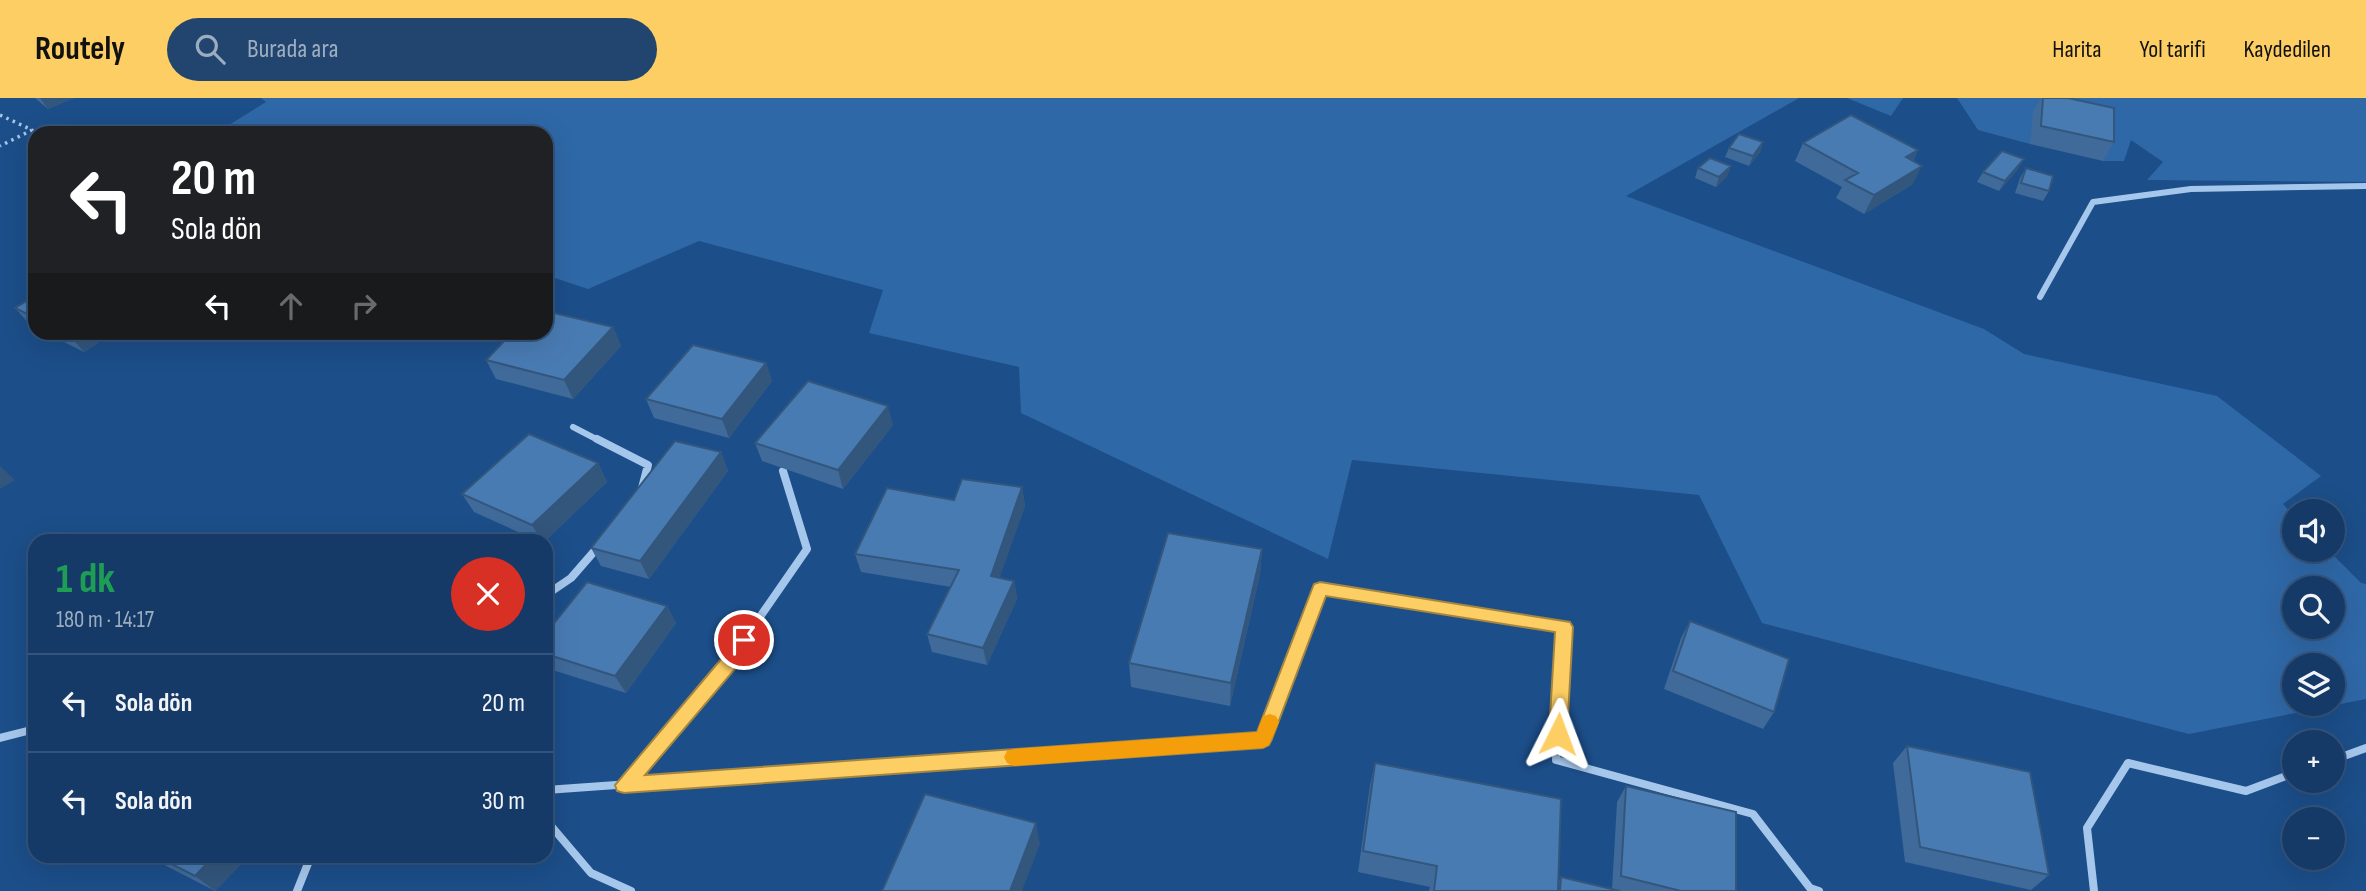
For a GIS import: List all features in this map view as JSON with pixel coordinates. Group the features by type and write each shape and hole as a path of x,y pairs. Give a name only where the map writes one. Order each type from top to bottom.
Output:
{"street":[{"path":"2040,297 2093,202 2192,189 2366,186"},
{"path":"573,427 648,465 639,498"},
{"path":"624,785 729,663 807,549 783,471"},
{"path":"553,590 571,578 605,538"},
{"path":"553,790 1263,739 1320,589 1564,627 1556,760 1753,814 1813,890"},
{"path":"0,738 28,731"},
{"path":"2345,756 2366,748"},
{"path":"2094,891 2087,828 2128,763 2246,791 2282,778"},
{"path":"553,828 591,873 632,891"},
{"path":"297,891 308,863"}],"path":[{"path":"0,115 28,128"},
{"path":"0,146 28,132"}],"shaded area":[{"path":"261,98 1799,98 1626,196 1984,329 2024,354 2217,396 2321,476 2290,499 2282,499 2282,562 2340,562 2361,583 2366,584 2366,699 2345,703 2345,653 2282,653 2282,716 2189,734 1762,623 1699,495 1352,460 1328,559 1021,413 1019,367 869,333 883,290 699,241 588,289 553,277 553,126 227,126 266,102"},
{"path":"1847,98 1903,98 1891,116"},
{"path":"1957,98 2366,98 2366,182 2147,180 2163,162 2131,140 2124,161 2103,161 2103,126 2030,144 1978,130"}],"building":[{"path":"2043,98 2068,98 2114,108 2114,142 2041,126"},
{"path":"1851,115 1918,150 1906,157 1922,166 1874,195 1845,180 1858,173 1803,143"},
{"path":"1739,134 1763,142 1753,156 1729,148"},
{"path":"2002,151 2024,159 2005,181 1983,172"},
{"path":"1710,158 1731,166 1719,177 1698,168"},
{"path":"2026,168 2053,176 2049,191 2021,183"},
{"path":"28,300 28,314 15,308"},
{"path":"553,313 613,327 564,380 486,360 505,340 553,340"},
{"path":"693,345 766,363 722,419 646,399"},
{"path":"808,381 888,406 838,470 755,443"},
{"path":"529,434 598,463 532,525 462,494"},
{"path":"675,441 721,452 640,561 591,548"},
{"path":"962,479 1022,487 991,576 1014,581 983,648 927,634 959,570 855,554 887,488 954,500"},
{"path":"1168,533 1262,549 1231,683 1129,663"},
{"path":"587,582 667,606 615,676 553,656 553,624"},
{"path":"1690,621 1789,659 1774,712 1673,671"},
{"path":"1907,746 2030,772 2049,875 1920,847"},
{"path":"1375,763 1561,799 1558,891 1434,891 1437,866 1363,851"},
{"path":"1626,786 1736,812 1736,891 1681,891 1621,876"},
{"path":"925,794 1036,823 1010,891 882,891"},
{"path":"170,863 207,863 195,876"},
{"path":"1561,877 1620,891 1560,891"}],"slow traffic":[{"path":"1014,757 1263,739 1270,722"}],"route":[{"path":"744,640 729,663 624,785 1263,739 1320,589 1564,627 1558,734"}]}
